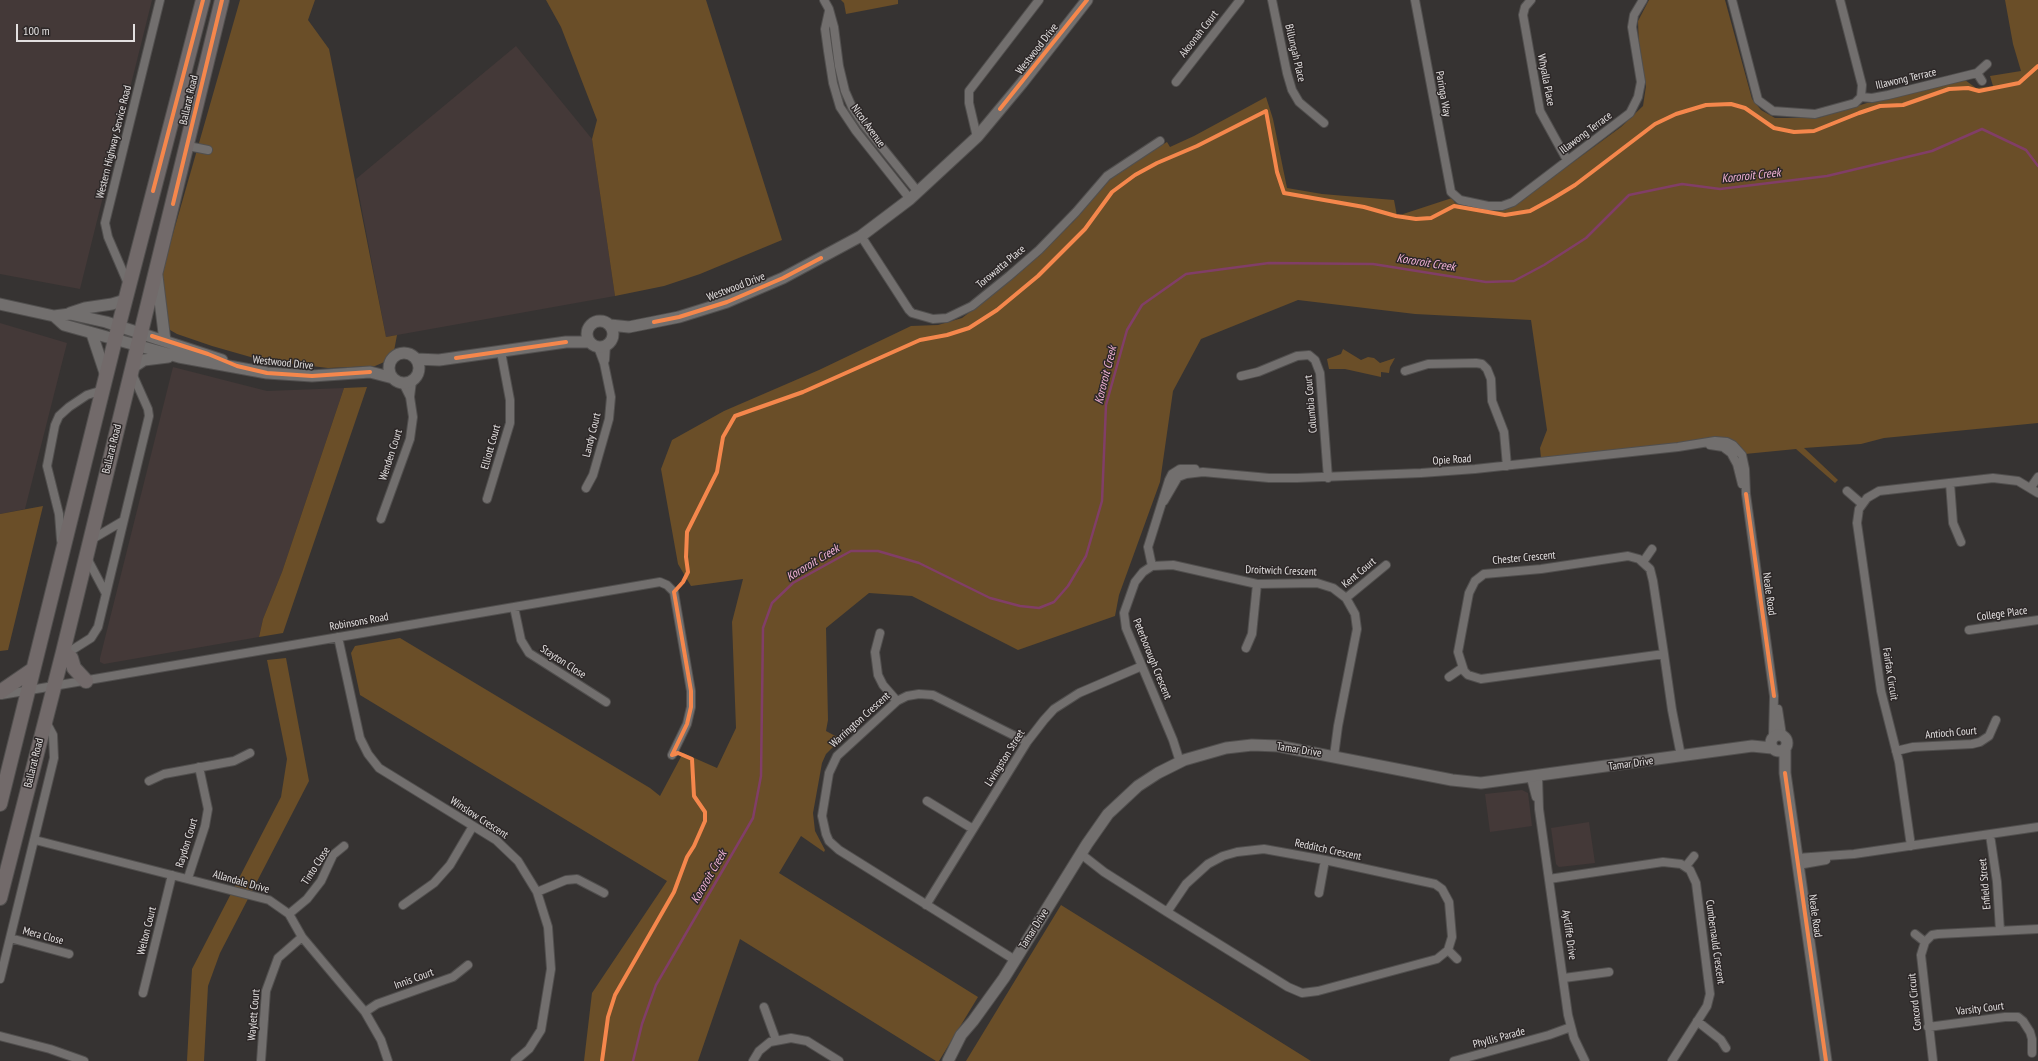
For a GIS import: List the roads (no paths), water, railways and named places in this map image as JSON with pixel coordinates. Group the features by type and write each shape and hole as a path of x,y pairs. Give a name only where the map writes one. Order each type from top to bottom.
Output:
{"highway":[{"name":"Ballarat Road","path":"0,804 125,300 203,0"},
{"name":"Ballarat Road","path":"0,898 53,686 63,652 85,555 188,146 222,0"},
{"path":"63,652 71,658 75,669 86,681"},
{"path":"0,692 32,670"},
{"path":"20,723 45,719"}],"street":[{"name":"Western Highway Service Road","path":"129,286 108,237 105,223 160,0"},
{"name":"Nicol Avenue","path":"824,0 829,9 825,29 833,83 840,107 856,131 914,195"},
{"path":"977,136 969,103 969,91 1039,0"},
{"name":"Westwood Drive","path":"629,327 610,325 605,322 598,321 590,325 599,340 629,327 680,318 727,302 783,278 860,236 914,195 977,136 1022,83 1087,0"},
{"name":"Akoonah Court","path":"1176,82 1240,0"},
{"name":"Billungah Place","path":"1272,0 1292,90 1299,102 1324,123"},
{"name":"Paringa Way","path":"1415,0 1451,192"},
{"name":"Whyalla Place","path":"1530,0 1525,7 1523,15 1540,111 1567,160"},
{"name":"Illawong Terrace","path":"1451,192 1460,200 1488,206 1502,206 1513,202 1630,113 1638,96 1641,82 1632,27 1634,15 1643,0"},
{"name":"Illawong Terrace","path":"1732,0 1758,100 1773,112 1815,114 1855,103 1861,97 1872,98 1888,96 1977,73 1987,64"},
{"path":"1840,0 1862,85 1861,97"},
{"path":"1977,73 1982,81"},
{"name":"Torowatta Place","path":"860,236 912,313 933,319 947,318 972,306 1039,250 1076,212 1106,176 1160,141"},
{"path":"188,146 208,150"},
{"path":"157,270 165,341"},
{"path":"70,314 85,308 112,304 125,300"},
{"name":"Westwood Drive","path":"0,304 54,316 70,314 119,326 208,354 237,366"},
{"name":"Westwood Drive","path":"54,316 64,326 92,334 179,357 237,366 267,373 312,376 370,372 407,378"},
{"path":"407,378 416,359 439,360 566,342 599,340 613,334 610,325"},
{"path":"92,334 105,383"},
{"name":"Landy Court","path":"586,488 593,475 609,419 611,397 599,340"},
{"name":"Elliott Court","path":"487,499 510,423 510,400 500,352"},
{"name":"Westwood Drive","path":"370,372 392,360 396,356 406,354 416,359"},
{"name":"Columbia Court","path":"1241,376 1262,370 1297,356 1308,355 1316,360 1320,373 1328,478"},
{"path":"63,652 72,650 94,635 98,627 105,592 149,416 148,409 132,370 144,360 179,357"},
{"path":"392,360 390,368 407,378"},
{"path":"407,378 439,360"},
{"path":"1405,371 1428,364 1482,364 1487,369 1491,379 1492,400 1504,432 1507,466"},
{"name":"Wenden Court","path":"381,519 410,439 413,417 407,378"},
{"name":"Ballarat Road","path":"60,560 60,521 47,466 55,425 58,418 66,409 105,383"},
{"name":"Opie Road","path":"1152,566 1148,547 1164,501 1180,472 1203,472 1269,478 1328,478 1507,466 1702,444 1723,447 1735,452"},
{"name":"Neale Road","path":"1735,452 1746,494 1774,696 1780,717 1777,743 1785,773 1826,1061"},
{"path":"2031,487 2038,477"},
{"path":"1847,492 1862,504 1873,493 1879,491 2002,478 2018,481 2031,487 2038,493"},
{"path":"1950,483 1953,523 1961,542"},
{"name":"Fairfax Circuit","path":"1862,504 1857,516 1858,534 1882,697 1896,751 1911,846"},
{"path":"89,541 123,521"},
{"path":"1652,549 1643,562 1650,570 1653,581 1679,757"},
{"path":"85,555 105,592"},
{"name":"Chester Crescent","path":"1462,668 1458,658 1458,647 1469,593 1479,577 1489,572 1541,569 1628,556 1634,556 1643,562"},
{"name":"Droitwich Crescent","path":"1152,566 1173,564 1257,584 1317,583 1334,588 1346,598 1355,614 1357,630 1332,755"},
{"name":"Kent Court","path":"1346,598 1386,565"},
{"name":"Peterborough Crescent","path":"1152,566 1143,572 1135,582 1124,613 1126,628 1182,761"},
{"name":"Robinsons Road","path":"28,690 514,607 650,582 660,582 667,585 674,592 691,691 691,707 687,724 672,755"},
{"path":"1246,648 1252,634 1257,584"},
{"name":"Stayton Close","path":"514,607 521,640 529,653 606,702"},
{"name":"College Place","path":"1969,630 2038,620"},
{"path":"880,634 875,652 878,675 883,685 897,701"},
{"name":"Winslow Crescent","path":"338,637 360,738 368,754 379,768 496,840 518,861 537,892 548,927 551,969 541,1030 529,1049 515,1061"},
{"path":"1449,677 1462,668 1468,675 1474,678 1489,679 1664,654"},
{"name":"Livingston Street","path":"926,905 1027,742 1044,720 1066,701 1093,687 1142,666"},
{"path":"0,696 28,690"},
{"name":"Warrington Crescent","path":"1015,960 834,846 826,834 822,820 829,773 833,761 842,750 897,701 912,694 933,695 1027,742"},
{"path":"0,979 35,840 54,754 53,735 45,719"},
{"name":"Antioch Court","path":"1896,751 1913,747 1972,744 1980,742 1989,736 1996,720"},
{"name":"Tamar Drive","path":"948,1061 961,1035 974,1021 1015,960 1099,826 1118,804 1148,780 1182,761 1226,748 1252,745 1278,746 1332,755 1466,782 1496,782 1777,743"},
{"path":"149,781 164,774 234,761 250,753"},
{"name":"Raydon Court","path":"188,878 205,826 208,809 199,767"},
{"name":"Aycliffe Drive","path":"1534,777 1571,1030 1585,1061"},
{"path":"927,801 973,829"},
{"path":"403,905 434,883 450,865 473,826"},
{"path":"1798,862 2038,827"},
{"name":"Enfield Street","path":"1990,835 1997,882 2000,931"},
{"name":"Allandale Drive","path":"35,840 269,900 289,914 302,936 365,1012 381,1040 388,1061"},
{"name":"Tinto Close","path":"289,914 307,899 321,881 333,855 344,846"},
{"name":"Redditch Crescent","path":"1168,912 1177,895 1196,874 1224,856 1237,852 1264,849 1325,860 1435,884 1442,889 1449,902 1452,937 1448,950"},
{"path":"1549,879 1663,862 1675,862 1686,866 1694,856"},
{"path":"1079,857 1288,987 1302,993 1318,991 1430,961 1443,955 1448,950 1457,959"},
{"path":"1319,893 1325,860"},
{"name":"Cumbernauld Crescent","path":"1672,1061 1710,1000 1696,883 1694,877 1686,866"},
{"name":"Welton Court","path":"143,993 172,875"},
{"path":"537,892 566,880 577,879 604,893"},
{"path":"1915,934 1925,942 1932,935 1938,934 2038,929"},
{"name":"Waylett Court","path":"261,1061 266,991 278,958 302,936"},
{"name":"Mera Close","path":"10,938 69,954"},
{"name":"Concord Circuit","path":"1925,942 1921,955 1933,1061"},
{"name":"Innis Court","path":"365,1012 377,1004 453,978 468,965"},
{"path":"1564,978 1610,972"},
{"path":"764,1008 776,1040"},
{"name":"Varsity Court","path":"1928,1027 2005,1017 2018,1018 2023,1021 2030,1032 2032,1039 2032,1053"},
{"name":"Tamar Drive","path":"953,1061 968,1037 974,1021"},
{"path":"1697,1022 1721,1040 1726,1048"},
{"name":"Phyllis Parade","path":"1454,1061 1475,1058 1549,1035 1571,1030"},
{"path":"0,1036 57,1051 84,1061"},
{"path":"753,1061 764,1046 784,1038 799,1038 839,1061"}],"waterway":[{"name":"Kororoit Creek","path":"633,1061 642,1024 656,985 753,818 761,776 763,628 772,603 793,583 851,551 878,551 919,563 990,598 1020,606 1039,608 1054,602 1068,586 1086,556 1102,501 1106,405 1127,330 1142,305 1186,274 1269,263 1373,264 1486,282 1514,281 1544,265 1586,238 1629,195 1682,184 1720,189 1827,176 1932,151 1982,129 2026,150 2038,166"}]}
